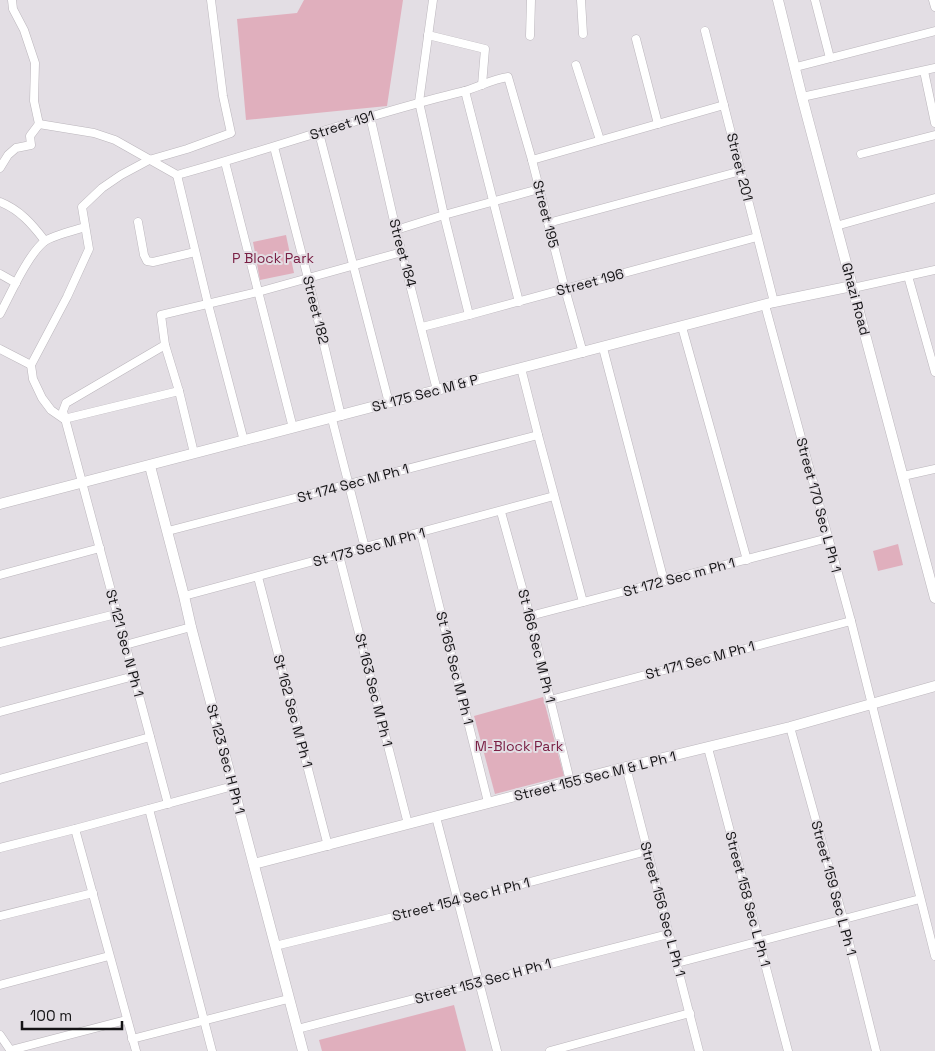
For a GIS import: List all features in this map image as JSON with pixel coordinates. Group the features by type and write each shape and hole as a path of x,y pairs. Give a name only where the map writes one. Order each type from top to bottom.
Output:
{"street":[{"path":"12,0 13,9 24,30 35,63 34,101 40,124"},
{"path":"179,391 64,419 51,410 42,398 33,380 32,365 89,249 82,207 102,188 149,160 231,133 222,96 211,0"},
{"path":"433,0 419,102 469,316"},
{"path":"530,36 531,0"},
{"path":"581,0 583,34"},
{"name":"Ghazi Road","path":"778,0 935,598"},
{"path":"815,0 830,58"},
{"path":"933,0 935,7"},
{"name":"Street 201","path":"705,31 757,237 769,304"},
{"path":"796,66 935,31"},
{"path":"428,35 486,49 482,85"},
{"path":"636,39 658,124"},
{"path":"576,65 600,140"},
{"path":"802,97 935,68"},
{"path":"924,71 935,123"},
{"name":"Street 191","path":"177,175 225,162 370,116 465,91 508,77"},
{"name":"Street 195","path":"508,77 540,190 564,289 583,352"},
{"path":"465,91 519,302"},
{"path":"532,160 724,105"},
{"name":"Street 184","path":"370,116 396,230 437,390"},
{"path":"40,124 94,133 115,140 177,175 244,441"},
{"path":"1,165 8,154 16,148 31,145 30,136 40,124"},
{"path":"319,133 389,403"},
{"path":"861,154 935,135"},
{"name":"Street 182","path":"274,147 308,278 349,484 365,548"},
{"path":"225,162 293,428"},
{"path":"548,223 741,171"},
{"path":"396,230 444,215 540,190"},
{"path":"836,226 935,198"},
{"path":"0,202 13,207 29,221 45,241"},
{"path":"138,222 144,255 147,260 153,262 195,252"},
{"path":"0,314 16,283 34,254 45,241 85,227"},
{"name":"Street 196","path":"422,327 469,316 757,237"},
{"path":"194,453 179,391 165,346 162,315 258,292 402,252"},
{"path":"852,287 935,270"},
{"path":"0,274 16,283"},
{"path":"908,276 935,372"},
{"name":"St 175 Sec M & P","path":"1,503 150,466 769,304 852,287"},
{"name":"Street 170 Sec L Ph 1","path":"769,304 935,956"},
{"path":"682,327 746,560"},
{"path":"64,419 63,411 66,403 165,346"},
{"path":"604,348 664,581"},
{"path":"0,349 32,365"},
{"path":"521,368 583,602"},
{"name":"St 121 Sec N Ph 1","path":"64,419 168,804"},
{"name":"St 174 Sec M Ph 1","path":"168,532 538,435"},
{"name":"St 123 Sec H Ph 1","path":"150,466 303,1051"},
{"path":"903,476 935,469"},
{"name":"St 173 Sec M Ph 1","path":"184,596 501,512 554,496"},
{"name":"St 166 Sec M Ph 1","path":"501,512 530,616 570,781"},
{"name":"St 165 Sec M Ph 1","path":"421,533 488,802"},
{"name":"St 172 Sec m Ph 1","path":"530,616 828,538"},
{"path":"0,575 100,548"},
{"name":"St 163 Sec M Ph 1","path":"339,555 408,824"},
{"name":"St 162 Sec M Ph 1","path":"258,577 328,846"},
{"path":"0,643 116,614"},
{"name":"St 171 Sec M Ph 1","path":"550,700 851,621"},
{"path":"125,645 191,627"},
{"path":"0,712 134,676"},
{"name":"Street 155 Sec M & L Ph 1","path":"254,864 570,781 708,748 935,686"},
{"name":"Street 159 Sec L Ph 1","path":"790,726 843,918 876,1051"},
{"path":"0,779 150,737"},
{"name":"Street 158 Sec L Ph 1","path":"708,748 788,1051"},
{"name":"Street 156 Sec L Ph 1","path":"626,767 699,1051"},
{"path":"0,848 233,786"},
{"path":"149,809 212,1051"},
{"path":"436,817 497,1051"},
{"path":"76,829 126,1020 136,1051"},
{"name":"Street 154 Sec H Ph 1","path":"275,946 459,901 647,851"},
{"path":"0,916 93,892"},
{"path":"677,964 843,918 920,899"},
{"name":"Street 153 Sec H Ph 1","path":"297,1029 668,934"},
{"path":"0,985 110,956"},
{"path":"132,1039 288,999"},
{"path":"550,1051 690,1013"},
{"path":"0,1035 11,1050 126,1020"}],"green space":[{"path":"304,0 403,0 387,106 246,120 237,19 297,13"},
{"name":"P Block Park","path":"286,235 294,273 260,280 253,242"},
{"path":"898,544 903,565 878,571 873,551"},
{"name":"M-Block Park","path":"543,697 564,776 495,794 474,716"},
{"path":"454,1005 466,1051 322,1051 319,1040"}]}
